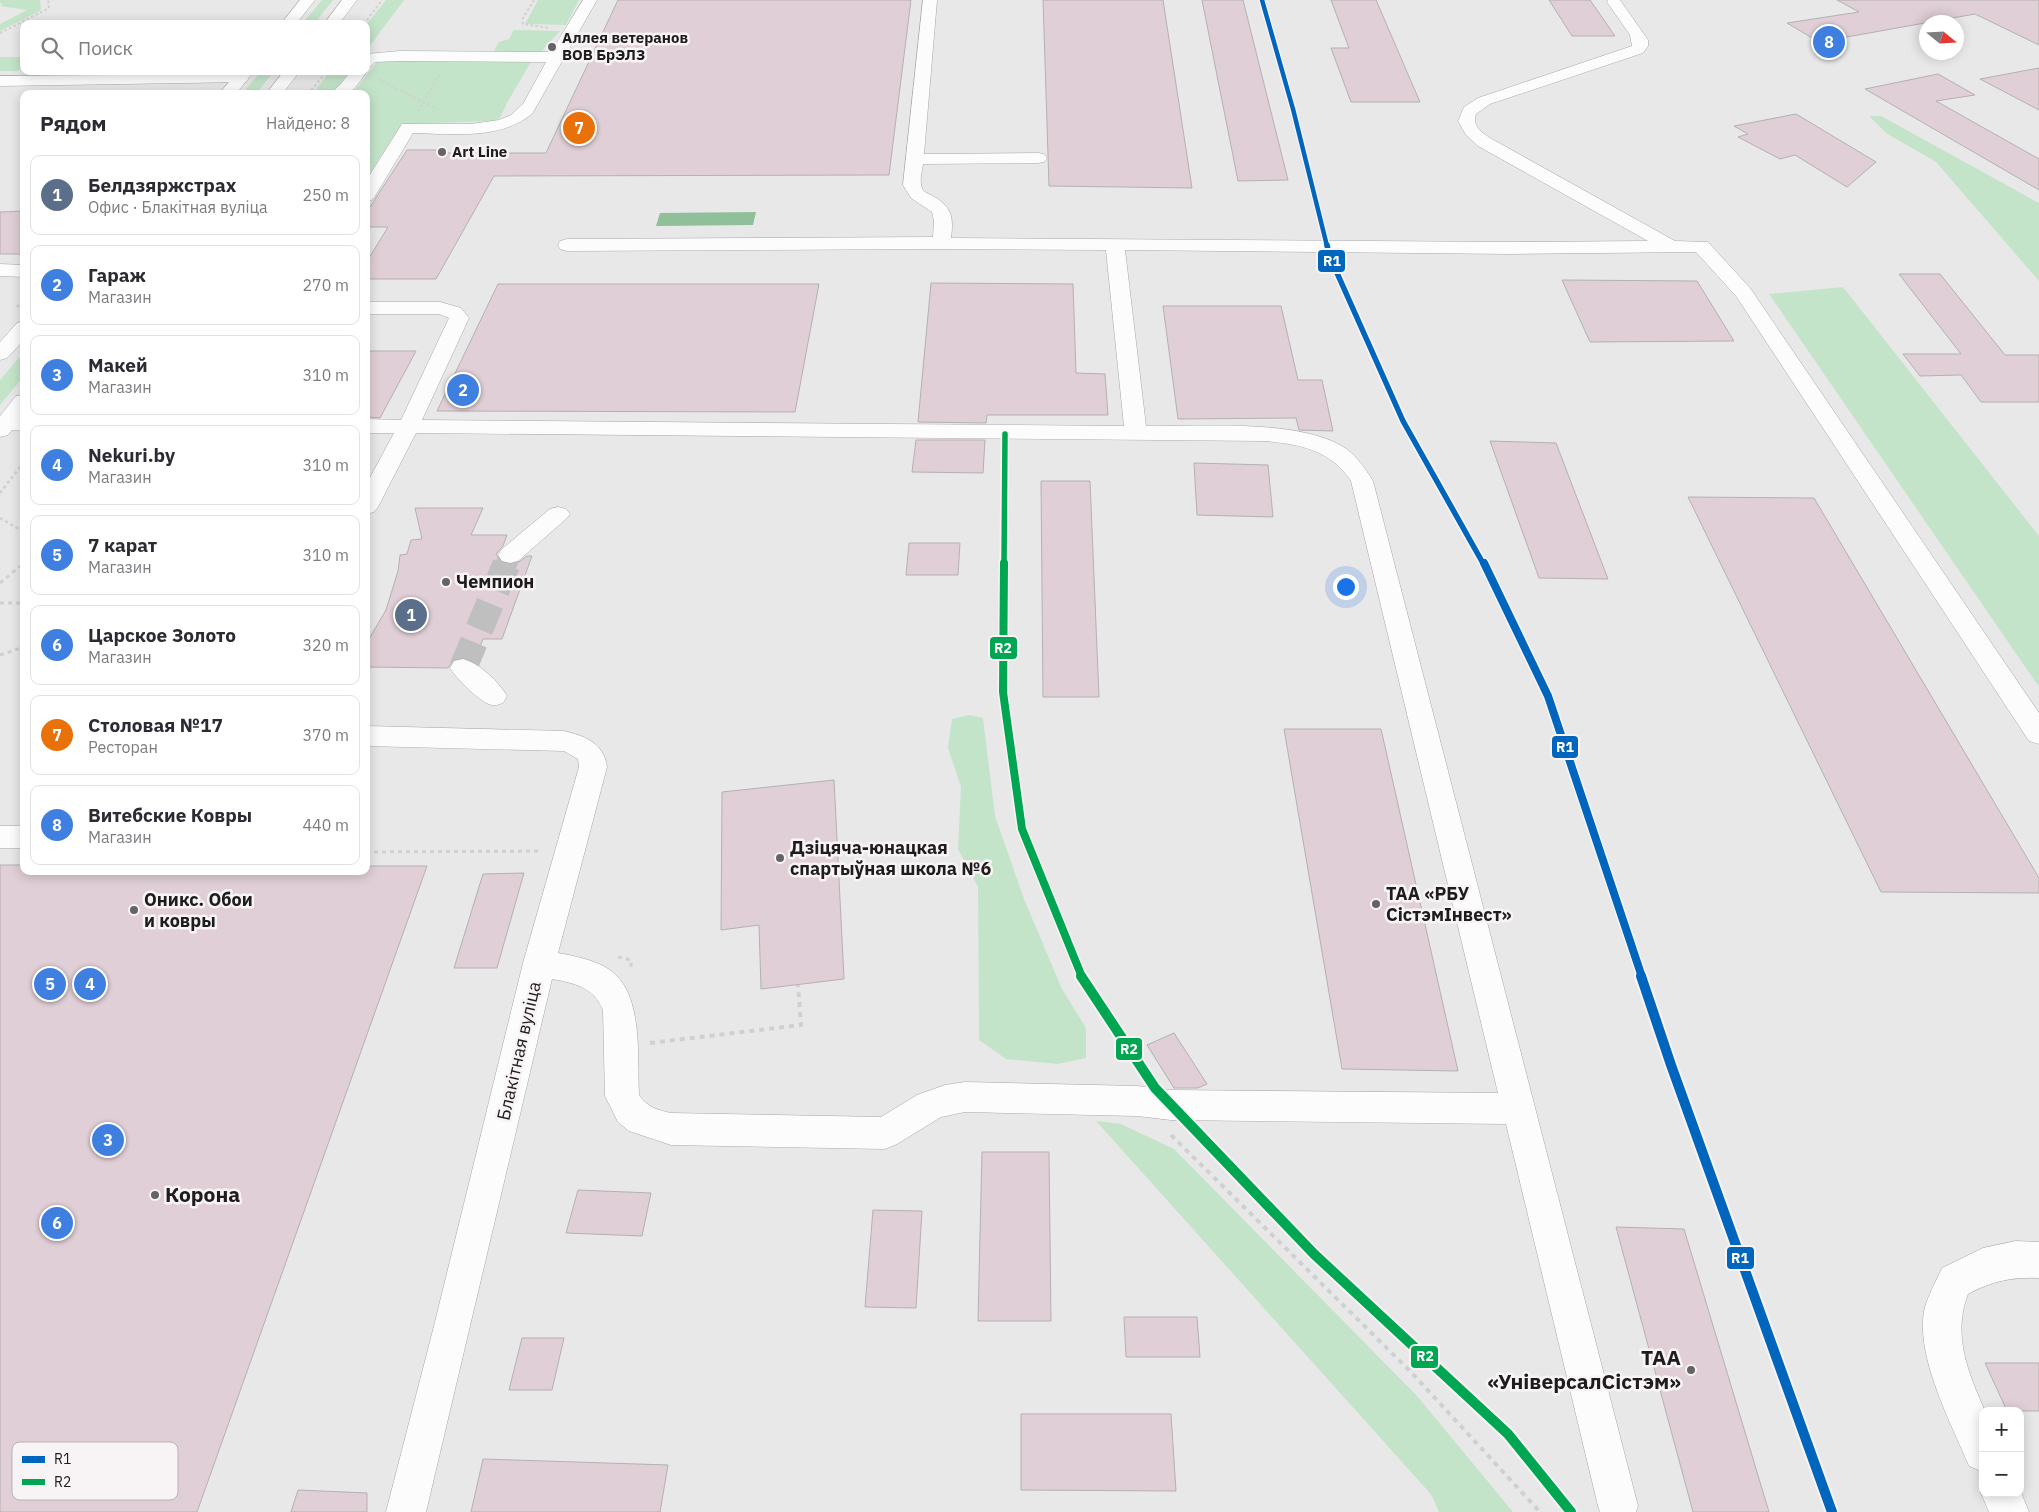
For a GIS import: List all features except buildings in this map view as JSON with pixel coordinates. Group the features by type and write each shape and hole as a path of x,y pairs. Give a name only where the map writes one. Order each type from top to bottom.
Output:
{"street":[{"path":"291,20 308,0"},
{"path":"334,20 350,0"},
{"path":"370,190 408,128 480,127 507,123 525,112 590,0"},
{"path":"930,0 912,189 921,198 934,204 942,214 941,243"},
{"path":"1614,2 1639,37 1639,48 1620,57 1484,101 1469,111 1466,117 1467,124 1470,131 1484,142 1672,246"},
{"path":"370,66 418,56 556,57"},
{"path":"0,80 243,75"},
{"path":"230,90 243,75"},
{"path":"277,90 289,75"},
{"path":"343,90 359,75"},
{"path":"914,159 1038,158"},
{"path":"567,245 941,243 1509,248 1701,246 1743,292 2039,734"},
{"path":"1116,244 1136,432"},
{"path":"0,270 20,271"},
{"path":"370,308 440,308 454,312 459,318 408,426 370,499"},
{"path":"0,354 20,332"},
{"path":"10,426 20,408"},
{"path":"370,426 902,432 1136,432 1284,435 1319,443 1347,459 1362,481 1618,1506"},
{"path":"510,555 558,514"},
{"path":"463,668 494,696"},
{"name":"Блакітная вуліца","path":"370,736 564,741 584,748 593,760 593,767 539,963 433,1414 406,1512"},
{"path":"0,837 20,837"},
{"path":"539,963 596,976 616,997 620,1010 622,1096 627,1109 638,1118 653,1125 690,1130 885,1133 929,1106 945,1100 964,1097 1137,1101 1171,1106 1519,1108"},
{"path":"1979,1443 1958,1395 1943,1350 1942,1311 1955,1281 1983,1266 2016,1259 2039,1260"},
{"path":"2003,1497 2009,1512"}],"path":[{"path":"25,20 49,8 48,0"},
{"path":"367,20 382,0"},
{"path":"534,0 522,22 529,26 546,27"},
{"path":"0,33 20,23"},
{"path":"408,128 451,56"},
{"path":"370,69 422,102 480,127"},
{"path":"311,90 324,75"},
{"path":"0,493 20,467"},
{"path":"0,518 20,530"},
{"path":"0,582 20,566"},
{"path":"0,603 20,603"},
{"path":"0,656 20,648"},
{"path":"370,852 569,852"},
{"path":"614,956 631,960 631,979"},
{"path":"641,1044 801,1025 798,985"},
{"path":"1137,1101 1411,1372 1540,1512"}],"shaded area":[{"path":"0,0 40,0 41,10 0,31 0,24 27,10 0,6 3,4 0,3"},
{"path":"322,0 333,0 317,20 305,20"},
{"path":"386,0 404,0 370,46 370,20"},
{"path":"538,0 579,0 566,25 525,24"},
{"path":"514,30 560,31 541,52 493,53 499,42 509,39"},
{"path":"0,57 20,57 20,69 18,71 0,71"},
{"path":"389,59 532,60 500,118 494,121 402,124 370,173 370,90 355,90 367,75 370,75 370,71 377,62"},
{"path":"258,75 271,75 259,90 245,90"},
{"path":"327,75 348,75 334,90 315,90"},
{"path":"1869,116 1881,116 2039,203 2039,281 1936,162 1886,133"},
{"path":"756,212 753,225 656,226 660,213"},
{"path":"1843,287 2039,536 2039,687 1769,294"},
{"path":"20,357 20,381 0,405 0,380"},
{"path":"969,715 983,718 995,816 1024,899 1062,989 1086,1028 1086,1058 1058,1064 1006,1059 979,1040 978,887 958,849 961,787 948,748 952,719"},
{"path":"1096,1121 1121,1124 1174,1149 1418,1397 1513,1512 1439,1512 1428,1491"}],"tunnel":[{"path":"506,565 510,555"},
{"path":"463,668 507,563"}],"transit line":[{"name":"R1","path":"1262,0 1293,109 1329,255 1403,421 1477,550 1548,696 1671,1065 1832,1512"},
{"name":"R2","path":"1005,434 1003,692 1022,829 1080,975 1155,1088 1314,1254 1508,1434 1571,1512"}],"place":[{"name":"Витебские Ковры","path":"1829,42"},
{"name":"Аллея ветеранов ВОВ БрЭЛЗ","path":"552,47"},
{"name":"Столовая №17","path":"579,128"},
{"name":"Art Line","path":"442,152"},
{"name":"Гараж","path":"463,390"},
{"name":"Чемпион","path":"446,582"},
{"name":"Белдзяржстрах","path":"411,615"},
{"name":"Дзіцяча-юнацкая спартыўная школа №6","path":"780,858"},
{"name":"ТАА «РБУ СістэмІнвест»","path":"1376,904"},
{"name":"Оникс. Обои и ковры","path":"134,910"},
{"name":"7 карат","path":"50,984"},
{"name":"Nekuri.by","path":"90,984"},
{"name":"Макей","path":"108,1140"},
{"name":"Корона","path":"155,1195"},
{"name":"Царское Золото","path":"57,1223"},
{"name":"ТАА «УніверсалСістэм»","path":"1691,1370"}]}
